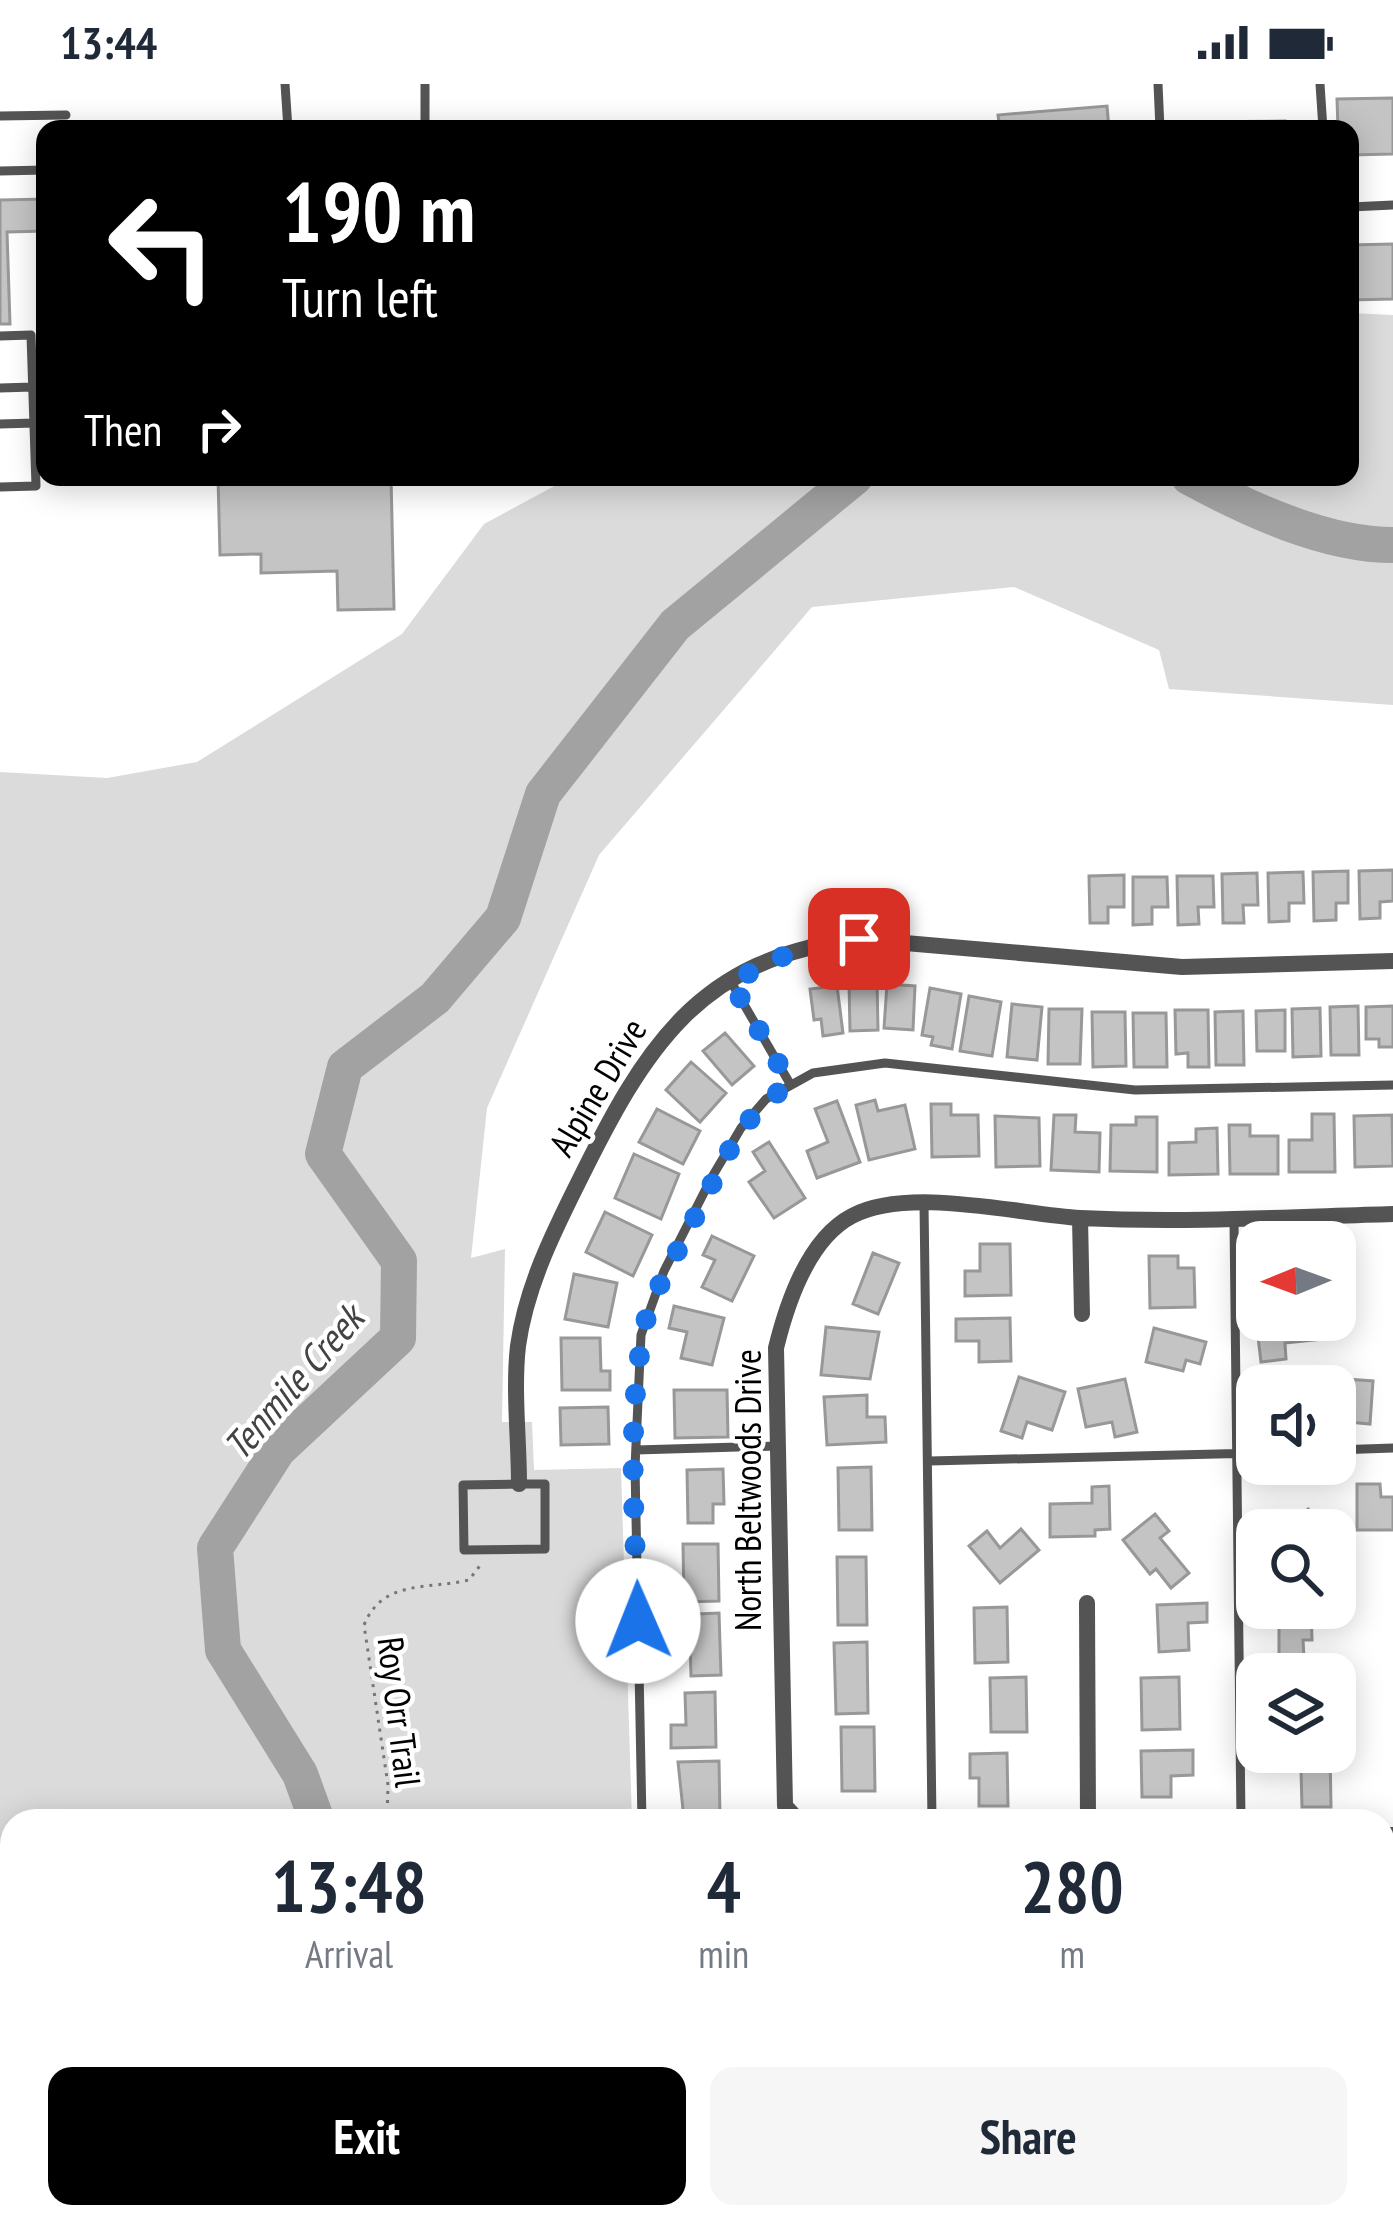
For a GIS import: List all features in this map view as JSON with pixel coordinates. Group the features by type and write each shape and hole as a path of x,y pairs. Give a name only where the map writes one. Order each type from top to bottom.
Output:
{"street":[{"name":"Alpine Drive","path":"519,1484 518,1349 530,1290 555,1230 644,1059 676,1019 731,982 806,945 859,939 1182,967 1393,961"},
{"name":"North Beltwoods Drive","path":"788,1809 776,1348 787,1305 806,1269 851,1216 924,1204 1080,1218 1234,1221 1393,1214"},
{"path":"1080,1218 1082,1314"},
{"path":"1087,1604 1088,1809"}],"lane":[{"path":"285,84 287,120"},
{"path":"425,84 425,120"},
{"path":"1158,84 1160,120"},
{"path":"1320,84 1322,120"},
{"path":"0,116 65,115"},
{"path":"0,171 36,170"},
{"path":"1359,207 1393,205"},
{"path":"0,335 31,334 36,486 0,487"},
{"path":"0,388 33,386"},
{"path":"0,424 34,423"},
{"path":"731,982 789,1082"},
{"path":"642,1809 636,1450 641,1335 650,1304 741,1128 789,1082 885,1063 1135,1090 1393,1085"},
{"path":"924,1204 932,1809"},
{"path":"1234,1221 1241,1809"},
{"path":"636,1450 776,1446"},
{"path":"1356,1449 1393,1448"},
{"path":"930,1461 1235,1454"},
{"path":"519,1484 544,1484 545,1549 464,1550 463,1485 519,1484"}],"path":[{"name":"Roy Orr Trail","path":"387,1809 388,1785 364,1625 373,1604 391,1591 469,1580 486,1550"}],"shaded area":[{"path":"1359,313 1393,315 1393,705 1169,689 1159,650 1014,587 812,607 599,855 487,1108 471,1258 505,1249 502,1422 532,1422 534,1470 621,1468 632,1809 0,1809 0,772 107,778 197,762 402,634 484,524 554,486 1359,486"}],"building":[{"path":"1393,98 1393,154 1359,155 1359,120 1338,120 1337,99"},
{"path":"1107,106 1108,120 999,120 998,115"},
{"path":"36,199 36,231 7,232 10,324 0,324 0,200"},
{"path":"1393,244 1393,299 1359,300 1359,245"},
{"path":"218,486 391,486 394,609 338,610 337,571 261,573 261,554 220,555"},
{"path":"1393,870 1393,901 1380,902 1380,918 1360,919 1359,871"},
{"path":"1348,871 1348,903 1336,903 1336,920 1314,921 1313,872"},
{"path":"1303,872 1304,903 1289,903 1289,921 1269,922 1268,873"},
{"path":"1257,873 1258,905 1243,905 1244,923 1223,923 1222,874"},
{"path":"1124,875 1124,907 1108,907 1108,923 1090,923 1089,876"},
{"path":"1177,876 1213,876 1214,907 1198,907 1199,924 1178,925"},
{"path":"1133,877 1167,877 1168,907 1152,907 1152,924 1133,925"},
{"path":"877,981 878,1030 850,1031 849,982"},
{"path":"887,984 915,986 913,1030 884,1028"},
{"path":"837,986 843,1033 823,1036 821,1019 814,1020 810,989"},
{"path":"930,988 961,994 952,1049 931,1045 933,1037 922,1035"},
{"path":"969,996 1001,1002 992,1056 960,1051"},
{"path":"1012,1004 1042,1007 1037,1060 1007,1057"},
{"path":"1358,1006 1359,1055 1331,1055 1330,1007"},
{"path":"1393,1006 1393,1047 1379,1047 1379,1039 1366,1039 1366,1007"},
{"path":"1320,1008 1321,1056 1293,1057 1292,1009"},
{"path":"1049,1009 1082,1009 1080,1064 1048,1064"},
{"path":"1175,1010 1208,1010 1209,1067 1188,1067 1188,1053 1176,1054"},
{"path":"1285,1010 1285,1051 1257,1051 1256,1011"},
{"path":"1243,1011 1244,1065 1216,1065 1215,1012"},
{"path":"1092,1012 1125,1012 1126,1066 1093,1067"},
{"path":"1133,1013 1166,1013 1167,1067 1134,1067"},
{"path":"725,1033 754,1066 732,1085 703,1051"},
{"path":"691,1062 726,1093 700,1122 666,1090"},
{"path":"875,1100 878,1111 905,1105 915,1149 869,1160 856,1105"},
{"path":"837,1101 860,1162 817,1178 807,1151 828,1142 815,1109"},
{"path":"931,1104 951,1104 951,1115 978,1115 979,1156 932,1157"},
{"path":"657,1109 700,1131 683,1164 639,1142"},
{"path":"1312,1114 1334,1114 1335,1172 1289,1172 1289,1140 1312,1140"},
{"path":"1054,1115 1076,1115 1075,1132 1100,1133 1099,1172 1051,1170"},
{"path":"1392,1115 1393,1166 1355,1167 1354,1116"},
{"path":"995,1116 1039,1118 1040,1166 996,1167"},
{"path":"1136,1117 1157,1117 1157,1172 1110,1171 1111,1125 1136,1125"},
{"path":"1229,1125 1250,1125 1250,1136 1278,1136 1278,1174 1230,1174"},
{"path":"1217,1128 1218,1174 1169,1175 1169,1143 1196,1142 1196,1129"},
{"path":"769,1142 805,1198 774,1218 749,1182 765,1171 753,1152"},
{"path":"634,1154 679,1174 661,1219 615,1198"},
{"path":"605,1212 652,1235 633,1276 586,1252"},
{"path":"712,1236 754,1256 732,1301 702,1287 715,1260 703,1255"},
{"path":"980,1244 1010,1244 1011,1295 965,1296 965,1271 980,1271"},
{"path":"873,1253 899,1263 878,1314 853,1304"},
{"path":"1149,1256 1178,1256 1178,1268 1194,1268 1195,1307 1150,1308"},
{"path":"574,1274 617,1283 608,1327 565,1319"},
{"path":"674,1306 724,1318 712,1365 681,1358 687,1332 669,1328"},
{"path":"1010,1318 1011,1361 979,1362 979,1341 956,1341 956,1319"},
{"path":"826,1327 879,1332 870,1379 821,1375"},
{"path":"1154,1328 1206,1342 1200,1364 1186,1360 1183,1371 1146,1362"},
{"path":"561,1338 600,1338 601,1371 610,1371 610,1390 562,1390"},
{"path":"1258,1341 1304,1341 1285,1343 1286,1359 1261,1362"},
{"path":"1019,1377 1065,1392 1052,1430 1027,1422 1022,1438 1001,1431"},
{"path":"1125,1379 1137,1432 1115,1437 1112,1422 1086,1427 1078,1389"},
{"path":"1356,1380 1373,1381 1370,1424 1356,1423"},
{"path":"674,1390 727,1390 728,1437 675,1438"},
{"path":"867,1395 867,1417 885,1417 886,1442 827,1445 824,1397"},
{"path":"608,1407 609,1444 561,1445 560,1408"},
{"path":"871,1467 872,1530 839,1530 838,1468"},
{"path":"723,1469 724,1504 713,1504 713,1523 688,1523 687,1470"},
{"path":"1357,1484 1380,1484 1381,1497 1393,1497 1393,1530 1357,1530"},
{"path":"1109,1486 1110,1529 1095,1530 1095,1536 1050,1537 1050,1504 1092,1503 1092,1487"},
{"path":"1155,1514 1169,1531 1160,1538 1189,1573 1171,1588 1156,1569 1150,1574 1123,1540"},
{"path":"1021,1529 1039,1550 1000,1583 969,1546 987,1531 1000,1548"},
{"path":"683,1544 718,1544 719,1601 684,1602"},
{"path":"837,1557 866,1557 867,1625 838,1625"},
{"path":"1207,1603 1207,1622 1188,1623 1189,1650 1159,1652 1157,1605"},
{"path":"1007,1607 1008,1662 975,1663 974,1608"},
{"path":"719,1613 721,1675 691,1676 690,1640 675,1641 674,1615"},
{"path":"1279,1629 1312,1629 1312,1640 1303,1640 1304,1653 1279,1653"},
{"path":"867,1642 868,1713 836,1714 834,1643"},
{"path":"1026,1677 1027,1732 991,1732 990,1678"},
{"path":"1179,1677 1180,1729 1142,1730 1141,1678"},
{"path":"715,1692 716,1747 671,1748 671,1725 686,1725 685,1693"},
{"path":"841,1727 874,1727 875,1791 842,1791"},
{"path":"1193,1750 1193,1775 1171,1776 1171,1797 1142,1797 1141,1751"},
{"path":"1007,1753 1008,1806 979,1806 979,1778 970,1778 970,1754"},
{"path":"719,1761 720,1809 683,1809 678,1762"},
{"path":"1301,1773 1330,1773 1331,1807 1302,1807"}],"waterway":[{"name":"Tenmile Creek","path":"313,1809 300,1774 223,1650 215,1548 278,1450 398,1338 399,1261 323,1154 345,1067 435,998 503,918 543,794 675,625 844,486"},
{"name":"Tenmile Creek","path":"1207,486 1314,532 1393,545"}],"route":[{"path":"638,1621 634,1467 641,1335 664,1271 741,1128 789,1082 731,982 806,945 859,939"}]}
